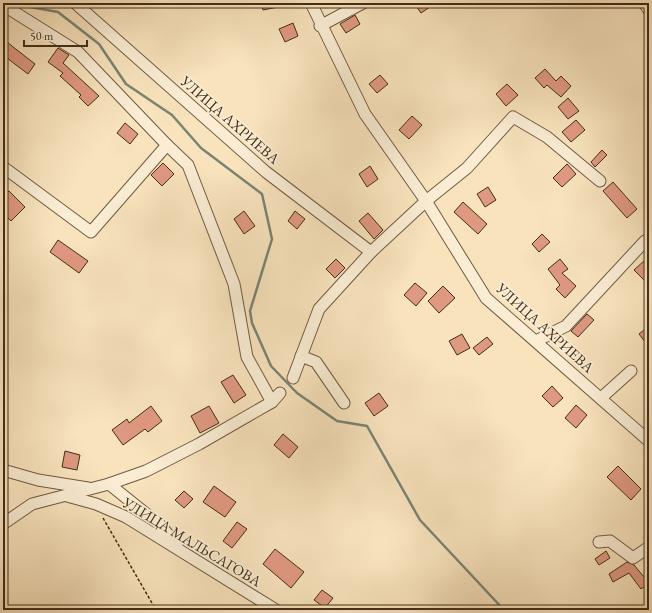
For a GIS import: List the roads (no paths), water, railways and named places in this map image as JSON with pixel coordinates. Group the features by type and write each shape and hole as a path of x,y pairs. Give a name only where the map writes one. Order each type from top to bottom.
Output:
{"street":[{"name":"УЛИЦА АХРИЕВА","path":"75,3 266,172 371,252"},
{"name":"УЛИЦА АХРИЕВА","path":"311,3 320,26 365,114 426,201 486,298 649,440"},
{"path":"320,26 363,3"},
{"path":"644,3 649,10"},
{"path":"3,4 78,52 167,146 188,165 234,284 247,356 272,402"},
{"path":"293,378 320,309 371,252 426,201 467,168 513,117 547,137 600,180"},
{"path":"3,166 91,232 167,146"},
{"path":"536,341 566,326 645,241"},
{"path":"301,356 316,362 344,403"},
{"path":"601,398 631,371"},
{"path":"65,496 109,484 146,471 193,447 272,402 280,393"},
{"path":"3,470 38,480 93,488"},
{"path":"109,484 160,525 184,553"},
{"name":"УЛИЦА МАЛЬСАГОВА","path":"3,524 32,504 65,496 96,504 126,517 276,610"},
{"path":"599,542 610,541 633,558 649,547"}],"waterway":[{"path":"17,3 19,5 58,12 99,44 126,84 172,115 201,148 262,194 272,239 250,311 252,323 271,366 297,393 337,421 367,426 420,520 504,610"}]}
